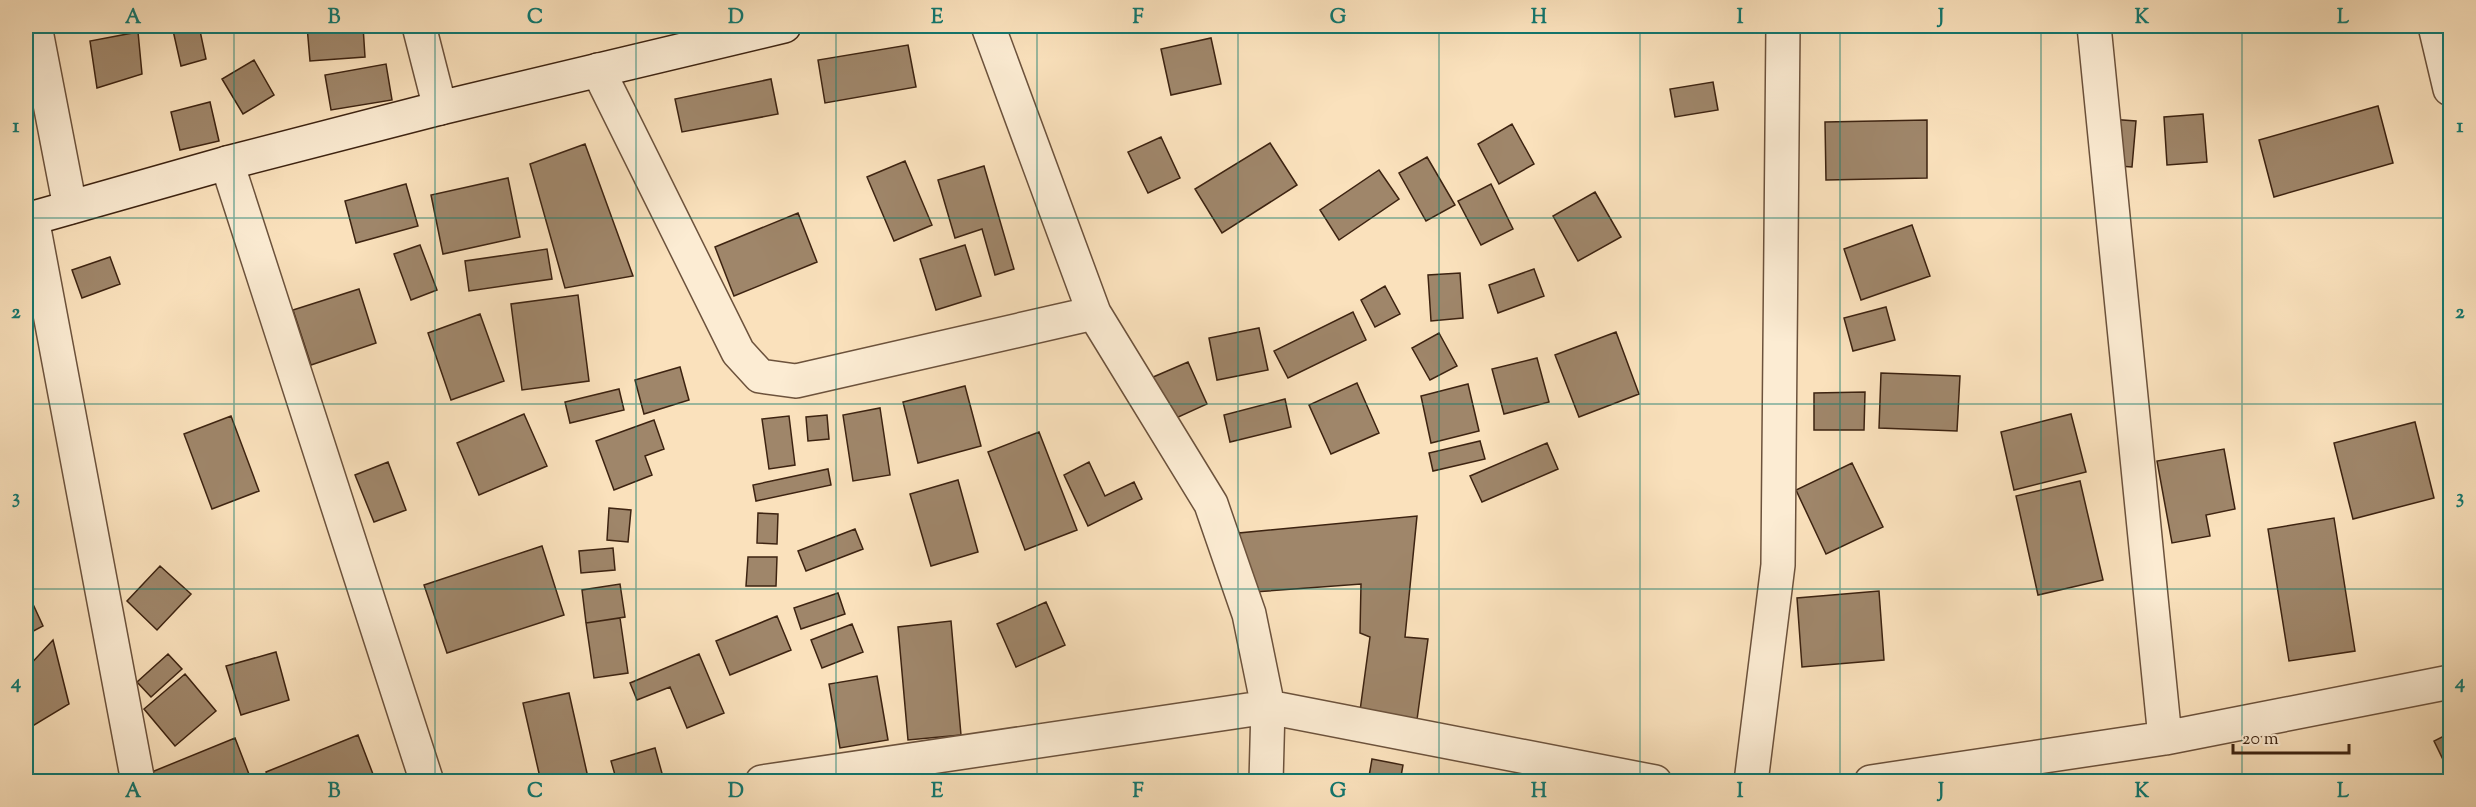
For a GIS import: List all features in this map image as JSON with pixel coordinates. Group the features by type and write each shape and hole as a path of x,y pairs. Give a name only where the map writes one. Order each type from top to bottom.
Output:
{"street":[{"path":"35,26 70,207"},
{"path":"419,26 440,108"},
{"path":"138,782 29,219 227,163 440,108 784,26"},
{"path":"988,26 1094,313 1211,504 1249,614 1268,707 1266,782"},
{"path":"1751,782 1778,565 1783,26"},
{"path":"2094,26 2165,738"},
{"path":"2435,26 2451,88"},
{"path":"598,70 738,352 760,376 796,381 1094,313"},
{"path":"227,163 427,782"},
{"path":"1872,782 2165,738 2451,682"},
{"path":"762,782 1268,707 1655,782"}],"building":[{"path":"172,26 199,26 206,59 181,66"},
{"path":"307,26 363,26 365,57 310,61"},
{"path":"138,32 142,74 97,88 90,41"},
{"path":"1211,38 1221,84 1171,95 1161,49"},
{"path":"908,45 916,87 825,103 818,60"},
{"path":"254,60 274,95 243,114 222,79"},
{"path":"386,64 392,100 331,110 325,75"},
{"path":"771,79 778,114 682,132 675,99"},
{"path":"1713,82 1718,110 1675,117 1670,89"},
{"path":"210,102 219,141 180,150 171,112"},
{"path":"2378,106 2393,163 2274,197 2259,140"},
{"path":"2203,114 2207,162 2167,165 2164,117"},
{"path":"2109,119 2136,121 2132,167 2105,165"},
{"path":"1927,120 1927,178 1826,180 1825,122"},
{"path":"1512,124 1534,164 1499,184 1478,144"},
{"path":"1161,137 1180,178 1148,193 1128,152"},
{"path":"1270,143 1297,185 1222,233 1195,189"},
{"path":"585,144 633,276 565,288 530,164"},
{"path":"1427,157 1455,205 1426,221 1399,173"},
{"path":"905,161 932,225 894,241 867,177"},
{"path":"984,166 1014,269 995,275 982,229 955,238 938,180"},
{"path":"1379,170 1399,199 1339,240 1320,210"},
{"path":"508,178 520,237 443,254 431,195"},
{"path":"406,184 418,226 356,243 345,201"},
{"path":"1491,184 1513,229 1481,245 1458,201"},
{"path":"1595,192 1621,237 1578,261 1553,216"},
{"path":"798,213 817,262 734,296 715,247"},
{"path":"1912,225 1930,276 1861,300 1844,249"},
{"path":"420,245 437,290 411,300 394,254"},
{"path":"965,245 981,296 936,310 920,259"},
{"path":"547,249 552,279 469,291 465,261"},
{"path":"110,257 120,284 82,298 72,270"},
{"path":"1534,269 1544,296 1498,313 1489,285"},
{"path":"1460,273 1463,318 1431,321 1428,275"},
{"path":"1385,286 1400,314 1375,327 1361,300"},
{"path":"359,289 376,343 311,365 293,310"},
{"path":"578,295 589,381 522,390 511,304"},
{"path":"1886,307 1895,340 1853,351 1844,318"},
{"path":"1353,312 1366,340 1288,378 1274,351"},
{"path":"480,314 504,381 451,400 428,333"},
{"path":"1259,328 1268,370 1217,380 1209,338"},
{"path":"1616,332 1639,394 1579,417 1555,355"},
{"path":"1439,333 1457,366 1430,380 1412,348"},
{"path":"1537,358 1549,402 1504,414 1492,369"},
{"path":"1188,362 1207,404 1163,424 1144,381"},
{"path":"680,367 689,400 644,414 635,380"},
{"path":"1881,373 1960,376 1957,431 1879,428"},
{"path":"1357,383 1379,433 1331,454 1309,405"},
{"path":"1468,384 1479,431 1431,443 1421,396"},
{"path":"965,386 981,446 918,463 903,402"},
{"path":"619,389 624,410 570,423 565,402"},
{"path":"1865,392 1864,430 1814,430 1814,393"},
{"path":"1285,399 1291,427 1230,442 1224,415"},
{"path":"880,408 890,475 853,481 843,415"},
{"path":"524,414 547,466 479,495 457,443"},
{"path":"2071,414 2086,472 2014,490 2001,432"},
{"path":"827,415 829,439 808,441 806,417"},
{"path":"231,416 259,491 212,509 184,434"},
{"path":"789,416 795,465 769,469 762,419"},
{"path":"654,420 664,449 645,456 652,475 614,490 596,441"},
{"path":"2415,422 2434,498 2353,519 2334,443"},
{"path":"1039,432 1077,530 1025,550 988,452"},
{"path":"1480,441 1485,459 1433,471 1429,453"},
{"path":"1547,443 1558,469 1482,502 1470,476"},
{"path":"2224,449 2235,509 2206,515 2210,536 2172,543 2157,461"},
{"path":"388,462 406,510 374,522 355,475"},
{"path":"1089,462 1105,496 1134,482 1142,499 1088,526 1064,475"},
{"path":"1852,463 1883,527 1826,554 1796,490"},
{"path":"828,469 831,485 756,501 753,485"},
{"path":"958,480 978,552 931,566 910,494"},
{"path":"2080,481 2103,580 2038,595 2016,496"},
{"path":"609,508 631,510 628,542 607,540"},
{"path":"758,513 778,514 777,544 757,543"},
{"path":"1417,516 1405,637 1428,639 1416,727 1359,718 1370,637 1360,633 1361,584 1254,592 1239,533"},
{"path":"2334,518 2355,651 2289,661 2268,529"},
{"path":"855,529 863,549 806,571 798,551"},
{"path":"542,546 564,615 447,653 424,585"},
{"path":"613,548 615,570 581,573 579,551"},
{"path":"748,557 777,557 776,586 746,586"},
{"path":"160,566 191,594 157,630 127,601"},
{"path":"620,584 625,617 586,623 582,590"},
{"path":"26,589 43,626 26,635"},
{"path":"1879,591 1884,660 1802,667 1797,598"},
{"path":"838,593 845,614 801,629 794,608"},
{"path":"1046,602 1065,645 1016,667 997,624"},
{"path":"777,616 791,650 730,675 716,641"},
{"path":"620,618 628,673 594,678 586,623"},
{"path":"951,621 961,735 908,740 898,627"},
{"path":"852,624 863,652 822,668 811,640"},
{"path":"53,640 69,704 26,730 26,669"},
{"path":"276,652 289,700 241,715 226,666"},
{"path":"168,654 182,669 151,697 137,682"},
{"path":"699,654 724,713 687,728 670,687 637,700 630,683"},
{"path":"185,674 216,711 175,746 144,709"},
{"path":"877,676 888,740 840,748 829,684"},
{"path":"569,693 589,782 541,782 523,703"},
{"path":"2450,733 2450,774 2434,741"},
{"path":"358,735 376,782 270,782 266,772"},
{"path":"235,738 252,782 199,782 197,778 188,782 144,782 142,776"},
{"path":"655,748 663,777 648,782 617,782 611,761"},
{"path":"1372,759 1403,765 1400,782 1368,782"}]}
